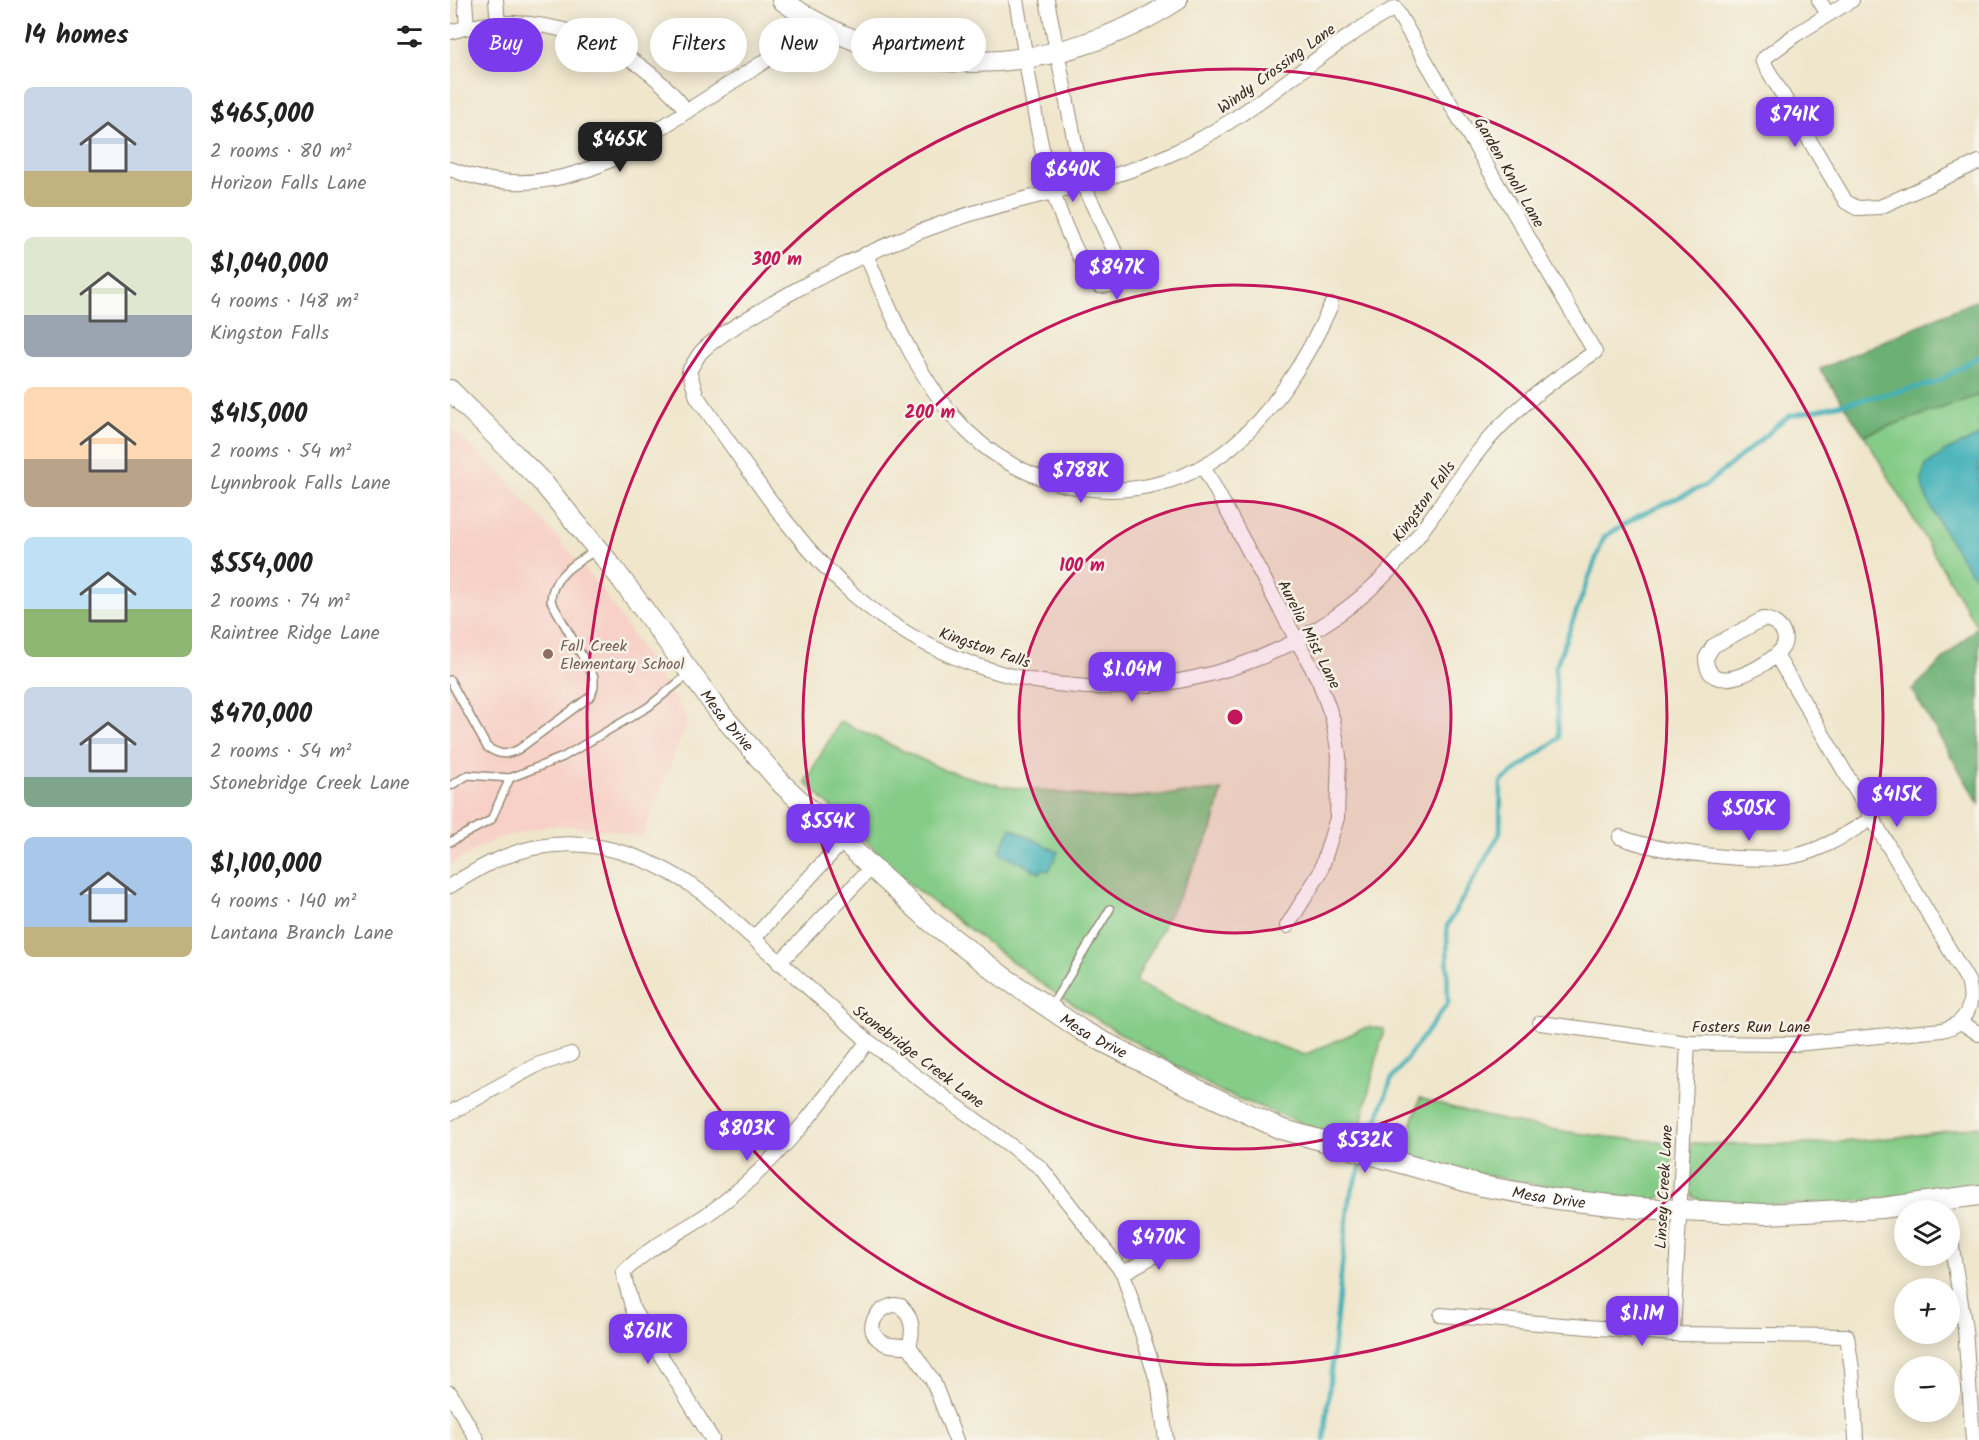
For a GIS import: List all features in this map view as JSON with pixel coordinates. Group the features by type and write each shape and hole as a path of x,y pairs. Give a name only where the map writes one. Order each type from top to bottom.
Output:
{"street":[{"path":"450,32 467,27 465,0"},
{"path":"496,0 498,18"},
{"path":"782,0 807,18 856,41 902,54 947,61 1027,59 1057,54 1113,35 1151,17 1177,0"},
{"path":"1016,0 1053,193 1062,223 1083,266 1099,286 1114,285 1125,273 1083,184 1047,0"},
{"path":"1819,0 1828,14"},
{"path":"1852,0 1762,60 1846,202 1857,208 1880,207 1979,162"},
{"name":"Windy Crossing Lane","path":"689,371 701,352 761,310 866,254 980,211 1053,193 1159,159 1212,134 1252,109 1362,26 1395,8"},
{"name":"Garden Knoll Lane","path":"1395,8 1595,352"},
{"path":"543,27 561,28 595,39 625,54 649,70 670,90 687,111"},
{"path":"450,170 498,182 556,180 586,172 611,160 759,66"},
{"path":"866,254 889,308 922,371 954,417 988,450 1023,472 1067,487 1109,491 1147,488 1203,466 1229,449 1267,412 1317,336 1331,305"},
{"name":"Kingston Falls","path":"689,371 697,397 792,529 823,565 855,596 889,622 929,645 1010,677 1053,685 1096,688 1141,687 1208,675 1260,658 1331,620 1367,592 1403,556 1430,522 1474,457 1510,415 1550,382 1595,352"},
{"name":"Mesa Drive","path":"450,390 543,483 597,549 690,673 783,785 930,921 1002,976 1083,1031 1181,1082 1281,1129 1482,1186 1556,1199 1678,1212 1825,1213 1894,1208"},
{"name":"Aurelia Mist Lane","path":"1203,466 1318,681 1333,720 1339,756 1340,785 1337,818 1320,873 1287,926"},
{"path":"1763,619 1774,621 1782,630 1784,642 1776,655 1726,680 1716,677 1706,663 1707,653 1713,646 1763,619"},
{"path":"1776,655 1968,981 1976,996 1965,1016 1979,1034"},
{"path":"1620,837 1648,846 1745,858 1776,858 1821,847 1873,818"},
{"path":"754,938 842,842"},
{"name":"Stonebridge Creek Lane","path":"450,886 491,862 522,852 555,846 588,846 620,850 649,860 679,876 704,894 868,1041 1041,1168 1123,1273 1159,1387 1166,1440"},
{"path":"779,963 871,868"},
{"name":"Fosters Run Lane","path":"1540,1023 1688,1042 1840,1042 1942,1030 1965,1016"},
{"path":"712,1439 633,1310 623,1273 641,1254 719,1206 761,1170 803,1126 868,1041"},
{"name":"Linsey Creek Lane","path":"1673,1334 1688,1042"},
{"path":"450,1113 537,1065 571,1054"},
{"name":"Mesa Drive","path":"1960,1201 1979,1195"},
{"path":"1123,1273 1179,1242"},
{"path":"1955,1266 1965,1329 1973,1440"},
{"path":"1441,1315 1673,1334 1847,1336 1852,1369 1856,1440"},
{"path":"909,1346 933,1381 956,1440"},
{"path":"450,1393 477,1440"}],"lane":[{"path":"450,681 487,747 497,753 508,755 591,696 594,677 551,601 551,590 556,579 597,549"},
{"path":"450,786 468,775 510,778 563,757 648,707 690,673"},
{"path":"450,843 491,819 510,778"},
{"path":"1050,1008 1110,909"}],"shaded area":[{"name":"Fall Creek Elementary School","path":"450,428 499,471 602,589 688,720 642,837 607,829 554,825 495,839 450,865"}],"green space":[{"path":"1979,299 1979,395 1864,435 1820,369"},
{"path":"1979,395 1979,625 1977,627 1864,435"},
{"path":"1979,625 1979,804 1912,690"},
{"path":"840,721 944,770 1001,786 1113,799 1222,790 1212,830 1135,982 1214,1022 1304,1055 1367,1027 1384,1029 1359,1132 1336,1136 1221,1092 1049,989 913,887 805,782"},
{"path":"1420,1098 1482,1115 1545,1128 1609,1137 1673,1142 1671,1190 1655,1201 1591,1193 1464,1171 1402,1154"},
{"path":"1979,1126 1979,1185 1866,1200 1780,1205 1707,1201 1693,1197 1689,1188 1691,1143 1763,1145 1871,1140"}],"water":[{"path":"1979,436 1979,580 1946,534 1924,491 1922,481 1926,465 1946,451"},
{"path":"1011,828 1058,852 1049,871 1043,869 1040,873 999,852"}],"waterway":[{"path":"1367,1148 1391,1080 1448,1003 1447,926 1500,833 1501,782 1559,738 1555,669 1604,537 1642,514 1706,485 1789,416 1936,383 1979,356"},
{"path":"1324,1440 1349,1199 1364,1158"}],"place":[{"name":"Fall Creek Elementary School","path":"548,654"}]}
